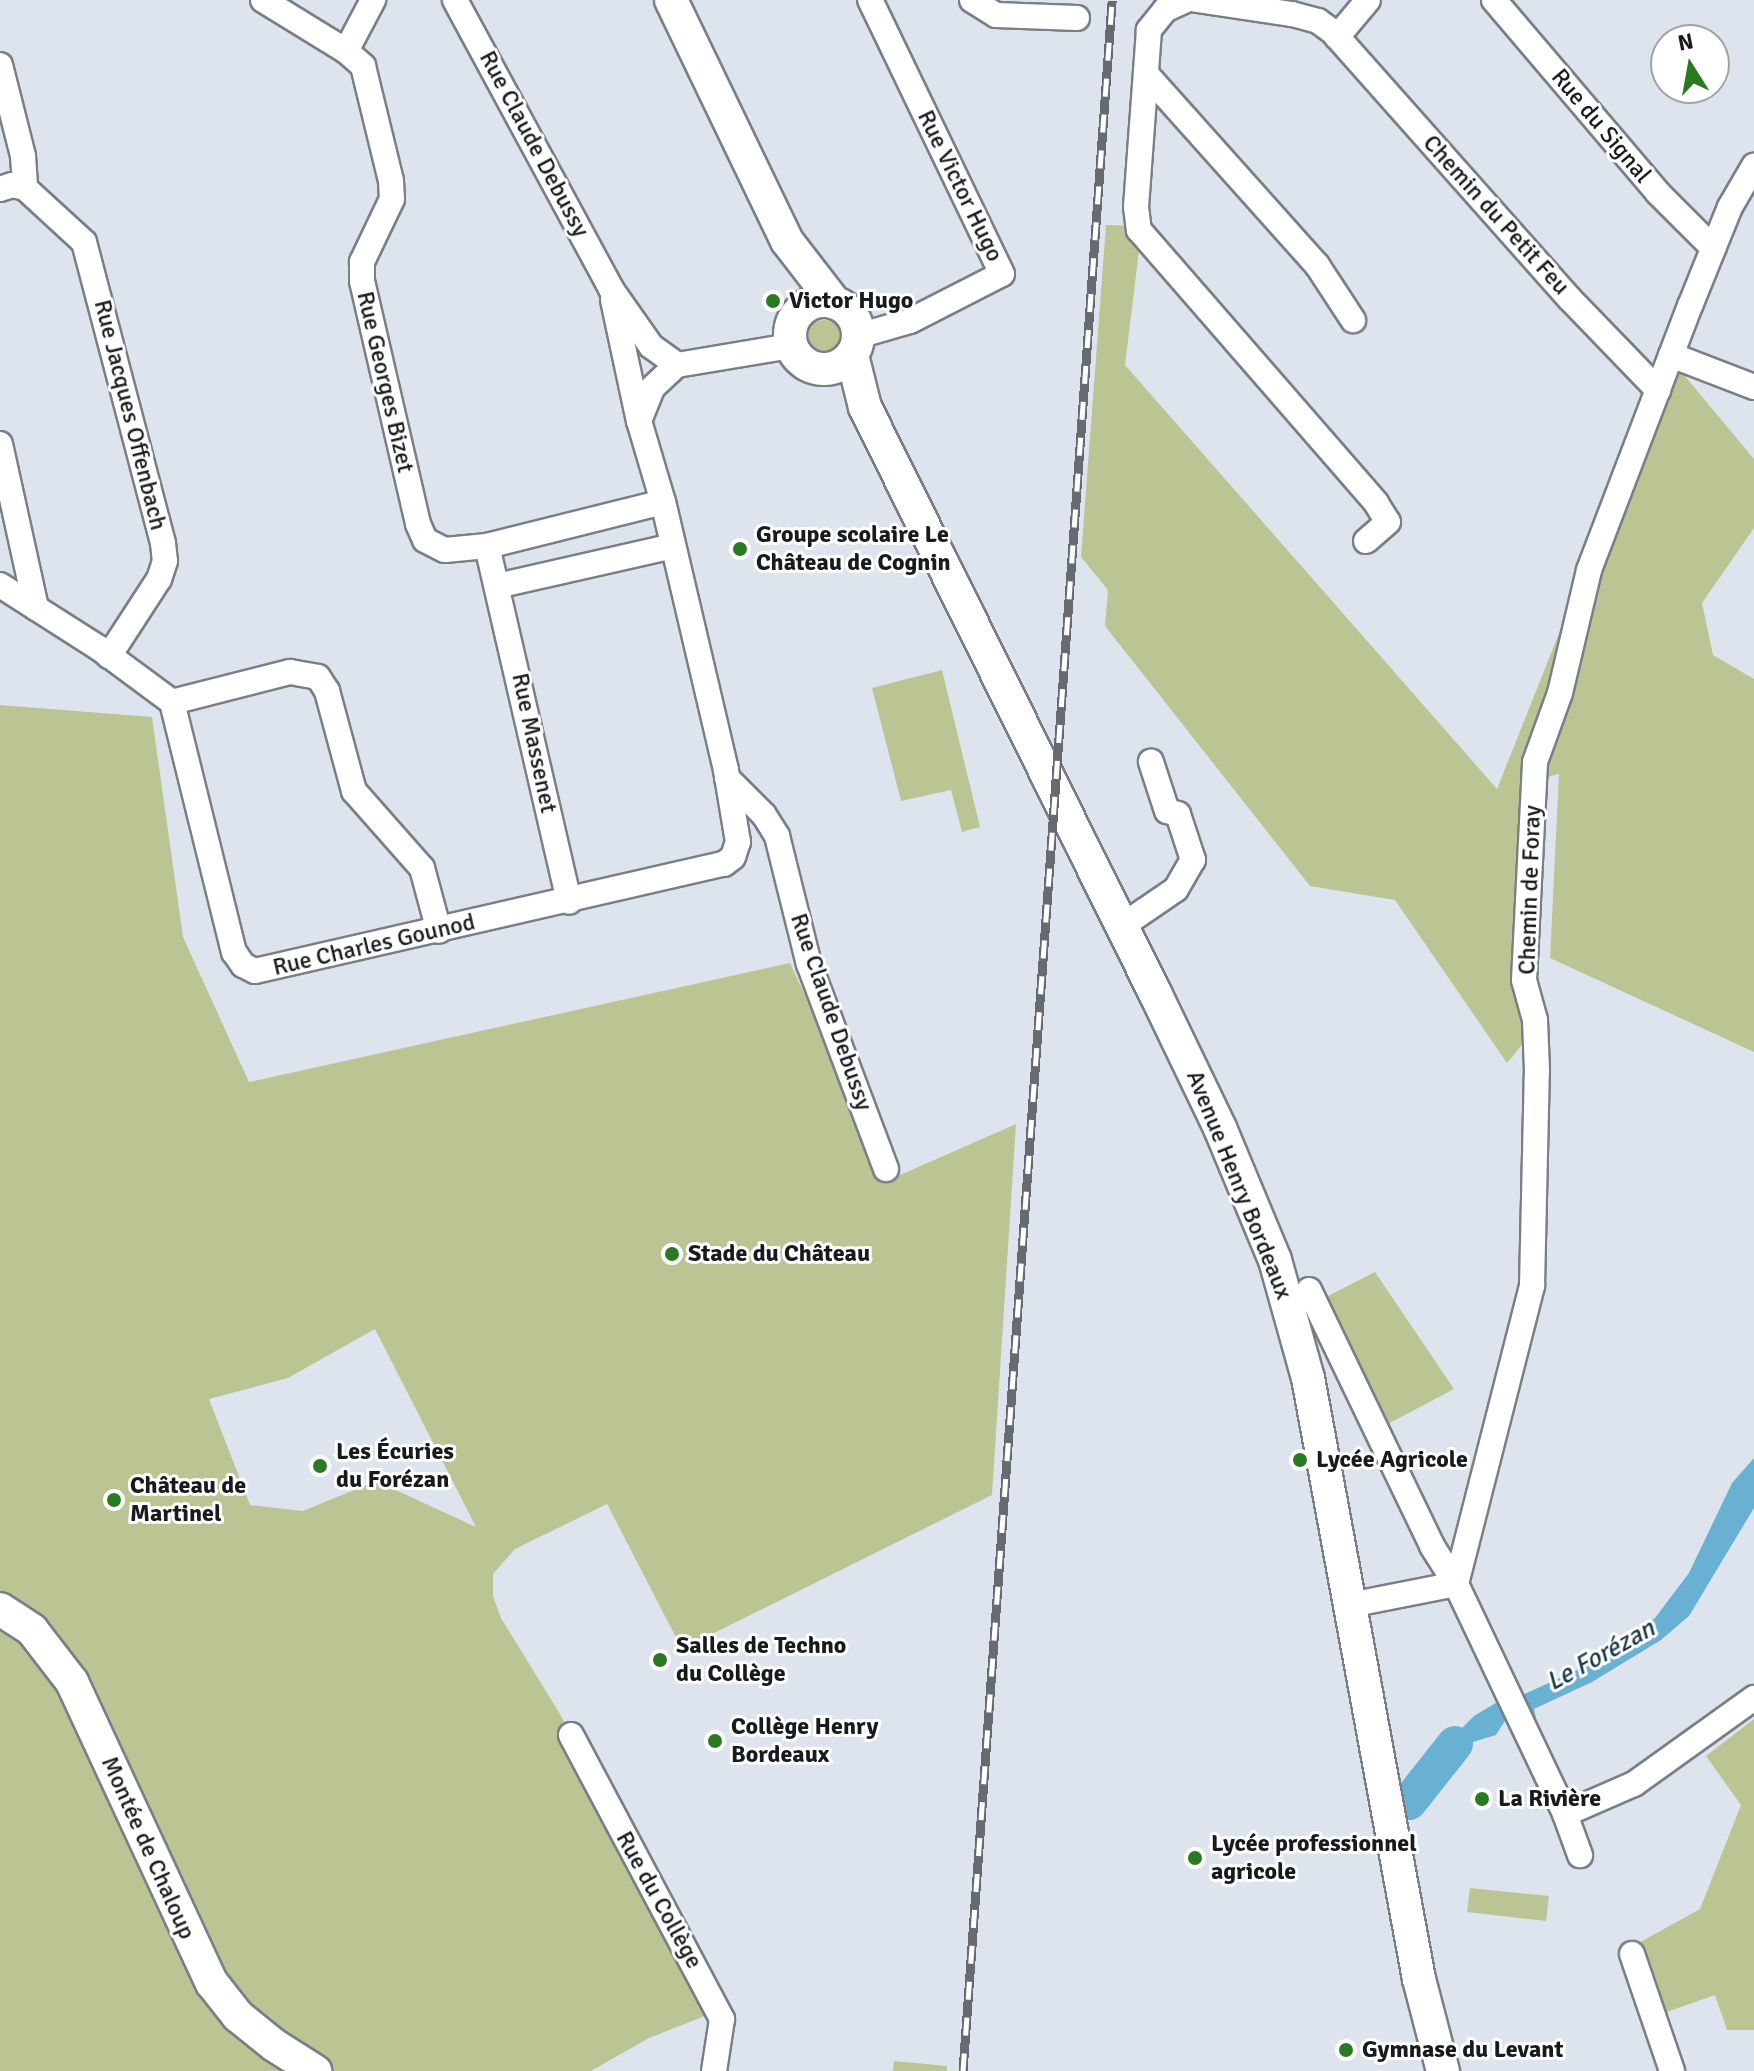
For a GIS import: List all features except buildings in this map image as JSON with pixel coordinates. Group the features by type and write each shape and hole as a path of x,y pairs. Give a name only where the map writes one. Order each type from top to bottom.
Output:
{"main road":[{"path":"671,0 787,241 835,303 852,317 847,353 808,365 791,346 790,329 800,311 810,304 835,303"},
{"path":"787,241 800,311"},
{"name":"Avenue Henry Bordeaux","path":"847,353 865,407 1220,1128 1275,1260 1308,1378 1419,1979 1443,2071"},
{"name":"Montée de Chaloup","path":"0,1609 32,1630 72,1682 162,1868 183,1926 212,1983 238,2016 274,2045 315,2071"}],"street":[{"path":"263,0 346,51 373,0"},
{"name":"Rue Claude Debussy","path":"455,0 611,289 651,346 677,365"},
{"name":"Rue Victor Hugo","path":"847,353 1002,274 870,0"},
{"path":"972,0 996,15 1077,18"},
{"path":"1186,0 1165,10 1149,30 1136,207 1139,230 1376,503 1388,522 1366,541"},
{"name":"Chemin du Petit Feu","path":"1197,0 1318,21 1337,37 1570,299 1658,390"},
{"path":"1337,37 1368,0"},
{"name":"Rue du Signal","path":"1494,0 1658,193 1713,248"},
{"name":"Rue Georges Bizet","path":"346,51 363,66 391,181 392,199 362,262 362,281 418,524 425,540 433,546 460,550 487,546 663,502"},
{"path":"0,65 23,156 25,188 12,185 0,189"},
{"path":"1147,75 1317,265 1353,320"},
{"name":"Chemin de Foray","path":"1456,1584 1532,1286 1536,1045 1535,1020 1524,980 1535,762 1560,693 1589,570 1713,248 1742,183 1754,166"},
{"name":"Rue Jacques Offenbach","path":"25,188 77,232 91,257 139,460 163,543 165,561 159,579 109,656"},
{"name":"Rue Claude Debussy","path":"611,289 639,421 663,502 727,778 738,842 733,857 724,864"},
{"path":"639,421 652,388 677,365 791,346"},
{"path":"1671,355 1754,387"},
{"path":"0,444 36,608"},
{"name":"Rue Massenet","path":"487,546 569,902"},
{"path":"497,586 673,546"},
{"path":"0,585 109,656 172,702 290,672 318,677 327,691 354,791 422,868 439,931"},
{"name":"Rue Charles Gounod","path":"172,702 234,952 243,965 255,971 569,902 724,864"},
{"path":"1122,926 1176,889 1193,860 1178,814 1167,811 1151,762"},
{"name":"Rue Claude Debussy","path":"727,778 764,815 777,836 809,964 886,1169"},
{"name":"Avenue Henry Bordeaux","path":"1309,1290 1436,1553 1456,1584 1565,1814 1580,1855"},
{"path":"1350,1605 1456,1584"},
{"path":"1565,1814 1634,1784 1754,1698"},
{"name":"Rue du Collège","path":"571,1735 722,2019 714,2071"},
{"path":"1632,1954 1672,2071"}],"green space":[{"path":"1106,225 1142,226 1125,365 1497,789 1669,357 1754,459 1754,528 1702,603 1713,655 1754,679 1754,1052 1550,958 1559,774 1524,783 1516,986 1526,1040 1507,1063 1395,900 1310,886 1105,626 1108,590 1081,557"},
{"path":"824,320 835,325 840,336 835,347 824,352 813,347 808,336 813,325"},
{"path":"942,670 980,827 962,832 951,790 901,801 872,688"},
{"path":"0,705 152,717 183,937 249,1082 790,963 891,1179 1016,1124 992,1495 682,1649 607,1504 515,1549 493,1574 493,1596 501,1618 560,1714 710,2014 649,2038 591,2071 0,2071","holes":["375,1329 476,1527 376,1481 303,1511 250,1505 209,1399 288,1378"]},
{"path":"1375,1272 1454,1389 1384,1426 1322,1299"},
{"path":"1754,1719 1754,2030 1727,2030 1715,1995 1661,2014 1635,1945 1700,1909 1741,1805 1706,1756"},
{"path":"1470,1888 1549,1896 1546,1921 1467,1912"},
{"path":"894,2061 947,2066 947,2071 893,2071"}],"water":[{"path":"1754,1458 1754,1508 1689,1616 1661,1640 1592,1682 1534,1709 1538,1727 1534,1731 1508,1716 1496,1735 1473,1742 1454,1758 1437,1787 1425,1785 1421,1780 1442,1748 1474,1716 1499,1701 1516,1698 1579,1669 1655,1618 1689,1573 1732,1483"}],"waterway":[{"name":"Le Forézan","path":"1409,1802 1455,1744"}],"railway":[{"path":"963,2071 1112,0"}],"place":[{"name":"Victor Hugo","path":"773,301"},
{"name":"Groupe scolaire Le Château de Cognin","path":"740,549"},
{"name":"Stade du Château","path":"672,1254"},
{"name":"Lycée Agricole","path":"1300,1460"},
{"name":"Les Écuries du Forézan","path":"320,1466"},
{"name":"Château de Martinel","path":"114,1500"},
{"name":"Salles de Techno du Collège","path":"660,1660"},
{"name":"Collège Henry Bordeaux","path":"715,1741"},
{"name":"La Rivière","path":"1482,1799"},
{"name":"Lycée professionnel agricole","path":"1195,1858"},
{"name":"Gymnase du Levant","path":"1346,2050"}]}
